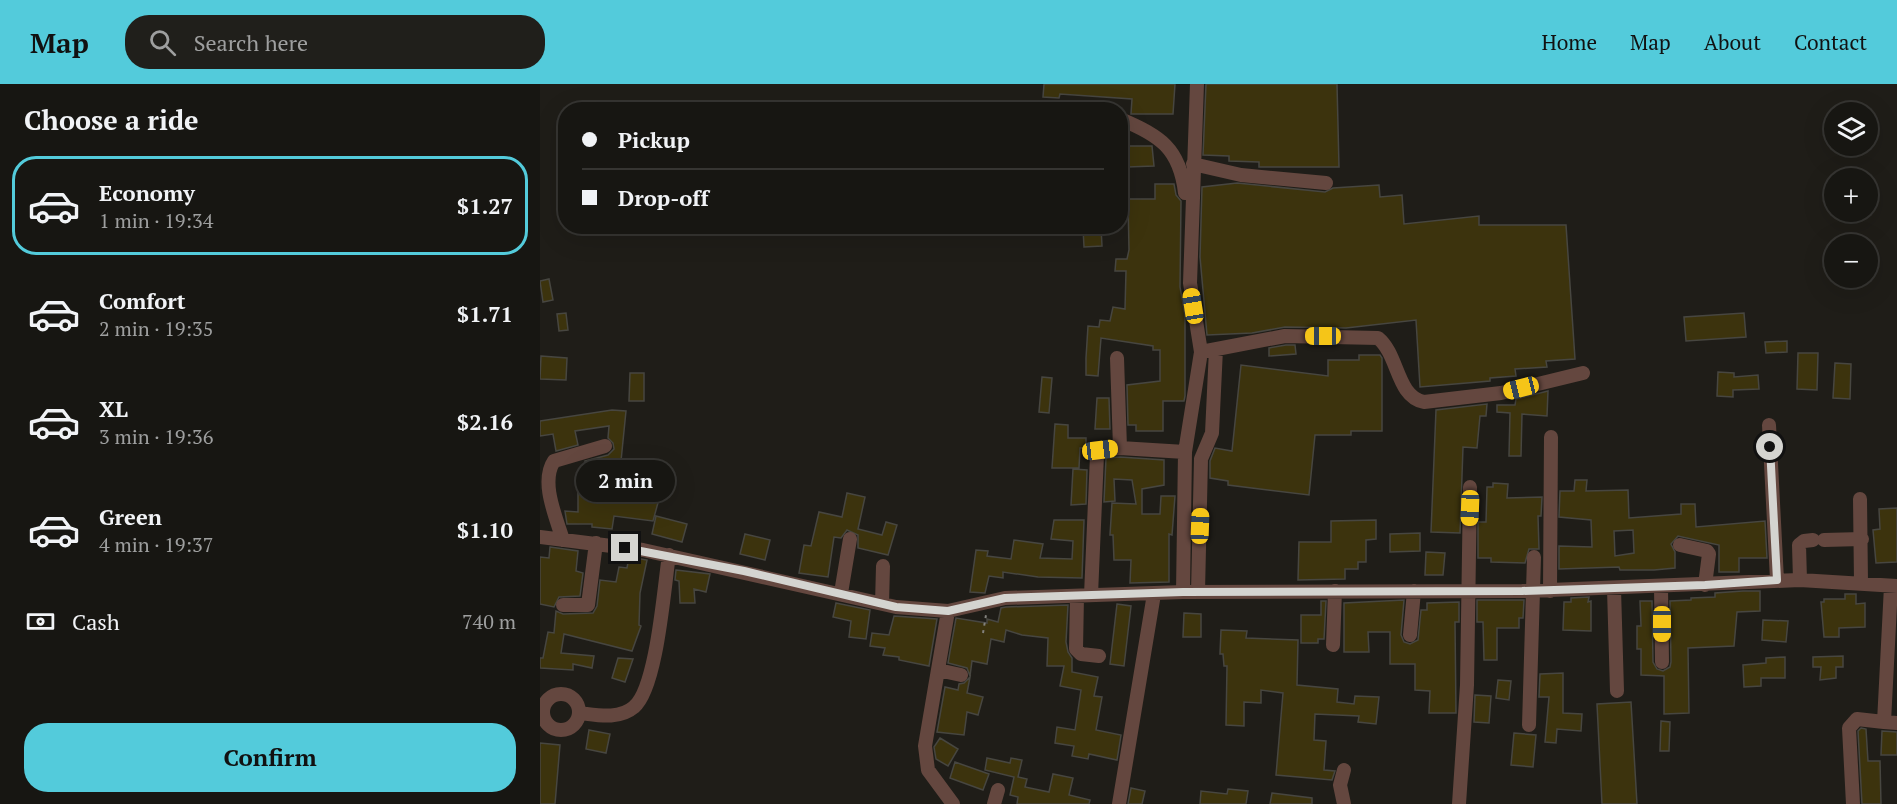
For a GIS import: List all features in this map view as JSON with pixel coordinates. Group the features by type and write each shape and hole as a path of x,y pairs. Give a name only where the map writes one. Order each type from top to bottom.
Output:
{"street":[{"path":"1183,592 1185,452 1200,352 1190,283 1197,84"},
{"path":"1128,123 1158,137 1176,155 1184,179 1191,230"},
{"path":"1193,164 1241,175 1326,183"},
{"path":"1200,352 1285,336 1378,338 1388,346 1404,387 1414,400 1424,402 1501,393 1583,373"},
{"path":"1198,592 1202,459 1212,432 1216,349"},
{"path":"1117,358 1120,448"},
{"path":"1769,425 1777,580"},
{"path":"1550,591 1551,436"},
{"path":"563,540 547,487 550,465 554,461 605,446"},
{"path":"1099,656 1081,654 1076,650 1084,595 1097,455 1100,450 1120,448 1185,452"},
{"path":"1460,804 1467,685 1470,487"},
{"path":"1860,499 1862,582"},
{"path":"540,537 669,555 882,604 948,611 989,601 1183,592 1550,591 1777,580 1862,582 1894,586 1891,722 1857,719 1849,728 1853,804"},
{"path":"1800,580 1800,545 1803,541 1862,538"},
{"path":"841,593 850,539"},
{"path":"563,605 588,605 596,543"},
{"path":"1680,545 1703,548 1709,554 1705,585"},
{"path":"580,713 611,716 634,707 645,690 655,651 669,555"},
{"path":"1529,725 1531,591 1534,557"},
{"path":"882,604 883,566"},
{"path":"1665,587 1667,658"},
{"path":"1614,589 1617,691"},
{"path":"1333,645 1335,591"},
{"path":"1410,635 1414,591"},
{"path":"1119,804 1154,594"},
{"path":"948,611 925,746 925,759 935,782 953,804"},
{"path":"938,670 961,675"},
{"path":"1344,770 1340,785 1344,804"},
{"path":"994,804 998,790"}],"path":[{"path":"983,633 989,601"}],"building":[{"path":"1044,84 1175,84 1173,114 1131,114 1132,99 1060,94 1059,98 1043,97"},
{"path":"1206,84 1337,84 1339,167 1259,167 1259,162 1229,161 1229,156 1203,155"},
{"path":"1128,146 1152,146 1154,166 1128,167"},
{"path":"1237,183 1325,192 1333,188 1379,185 1380,197 1402,195 1404,224 1479,216 1479,225 1566,225 1575,359 1546,361 1547,367 1515,369 1516,376 1490,378 1490,381 1420,387 1416,320 1346,328 1285,327 1252,333 1207,335 1200,257 1202,187"},
{"path":"1155,184 1174,184 1176,195 1181,201 1180,287 1185,315 1185,396 1184,401 1163,401 1163,431 1136,431 1136,425 1128,425 1127,385 1160,381 1160,350 1153,350 1153,346 1101,338 1098,376 1086,375 1088,326 1099,327 1100,320 1110,321 1113,307 1125,309 1126,271 1115,271 1116,259 1127,259 1129,250 1128,199 1155,199"},
{"path":"1083,234 1101,234 1102,246 1084,247"},
{"path":"549,279 553,300 543,302 540,281"},
{"path":"566,313 568,330 559,331 557,314"},
{"path":"1744,313 1746,337 1686,341 1684,317"},
{"path":"1787,341 1787,352 1766,353 1765,342"},
{"path":"1295,345 1296,354 1269,356 1269,348"},
{"path":"1798,353 1818,353 1817,390 1797,389"},
{"path":"1359,355 1380,355 1382,358 1382,431 1351,431 1351,435 1315,435 1309,495 1228,485 1228,481 1210,478 1210,461 1215,448 1232,451 1241,365 1328,376 1328,360 1359,360"},
{"path":"541,356 567,358 566,380 540,379"},
{"path":"1835,363 1851,364 1850,399 1833,398"},
{"path":"1718,372 1734,373 1734,377 1758,375 1759,389 1733,390 1733,397 1717,396"},
{"path":"630,373 644,373 644,401 629,401"},
{"path":"1042,377 1052,378 1049,413 1039,412"},
{"path":"1548,391 1547,416 1522,414 1521,456 1509,456 1510,413 1497,412 1497,405 1515,405 1516,399"},
{"path":"1097,398 1109,398 1110,429 1095,429"},
{"path":"1487,404 1486,416 1480,416 1477,448 1463,447 1460,533 1431,532 1436,410"},
{"path":"612,410 626,411 619,481 646,485 650,462 668,466 653,521 614,516 612,529 592,527 592,524 567,524 565,511 578,512 578,492 589,492 585,461 608,455 614,449 613,443 608,438 609,426 575,431 578,445 556,451 553,434 540,436 540,421"},
{"path":"1055,424 1068,425 1068,438 1086,438 1086,448 1080,448 1079,468 1052,468"},
{"path":"1106,458 1164,460 1164,485 1142,489 1142,514 1160,514 1161,496 1175,496 1172,535 1169,534 1169,582 1130,583 1131,560 1114,560 1113,535 1110,535 1112,503 1136,504 1132,480 1114,479 1115,501 1104,502"},
{"path":"1073,469 1087,470 1086,504 1071,505"},
{"path":"1575,480 1587,480 1586,491 1628,490 1629,518 1681,514 1681,504 1695,504 1696,527 1765,521 1767,558 1739,558 1739,572 1719,572 1719,545 1678,536 1671,544 1675,552 1675,568 1654,570 1620,570 1619,567 1559,569 1559,546 1592,547 1591,520 1559,517 1560,491 1574,491","holes":["1633,530 1634,553 1615,556 1614,531"]},
{"path":"1493,483 1508,484 1507,498 1542,497 1541,516 1538,516 1539,549 1529,549 1525,563 1491,562 1491,558 1478,558 1478,522 1486,522 1487,487 1493,487"},
{"path":"847,493 865,497 858,529 882,535 886,522 897,525 888,555 858,548 858,535 847,530 841,538 834,537 828,577 799,573 804,545 811,546 819,512 842,517"},
{"path":"1897,508 1897,562 1876,563 1873,530 1880,529 1879,509"},
{"path":"656,516 687,524 682,542 652,534"},
{"path":"1054,520 1084,520 1082,578 1038,577 1003,572 1003,578 989,576 985,593 970,592 976,550 988,551 987,556 1011,559 1014,540 1043,544 1040,558 1072,559 1073,541 1051,539"},
{"path":"1376,520 1376,539 1366,540 1366,562 1358,562 1358,569 1345,569 1345,579 1298,580 1299,542 1331,542 1331,521"},
{"path":"1420,533 1420,551 1390,552 1390,534"},
{"path":"745,534 770,540 765,560 740,554"},
{"path":"550,547 578,551 576,571 583,573 580,596 559,597 554,607 540,604 540,557 549,558"},
{"path":"1426,552 1445,553 1443,575 1425,575"},
{"path":"629,557 647,560 640,593 639,625 641,626 632,651 564,634 561,653 594,656 592,668 573,664 573,670 540,668 540,658 543,658 548,632 554,633 556,611 563,614 593,613 597,606 600,580 616,582 619,567 627,568"},
{"path":"676,570 710,574 706,592 694,589 695,603 680,603 679,581 675,580"},
{"path":"1760,591 1760,611 1737,612 1734,646 1688,648 1689,713 1664,714 1664,676 1641,675 1641,649 1637,649 1637,626 1641,626 1640,601 1652,601 1653,662 1657,669 1663,671 1670,667 1671,662 1670,601 1715,597 1715,593"},
{"path":"1845,594 1856,594 1856,604 1865,603 1865,627 1839,628 1839,637 1824,637 1821,602 1824,602 1824,599 1845,599"},
{"path":"1589,597 1591,631 1563,630 1564,602 1571,602 1571,598"},
{"path":"1404,600 1401,635 1404,642 1410,644 1418,640 1421,610 1427,610 1427,603 1459,602 1459,622 1455,622 1456,713 1429,713 1430,691 1415,690 1415,664 1390,664 1390,632 1368,632 1369,652 1344,652 1344,603"},
{"path":"1477,600 1524,600 1523,618 1519,618 1519,628 1497,628 1497,660 1484,660 1483,622 1477,622"},
{"path":"1321,601 1326,601 1324,639 1318,639 1318,643 1301,643 1301,615 1321,615"},
{"path":"836,603 870,610 866,639 849,637 851,621 833,617"},
{"path":"1117,604 1131,606 1124,666 1110,664"},
{"path":"1068,605 1066,642 1072,658 1072,672 1098,677 1094,696 1102,697 1096,730 1121,735 1117,760 1089,754 1088,759 1072,756 1074,746 1055,743 1057,727 1075,730 1081,690 1060,686 1064,666 1047,666 1048,638 1022,635 1006,630 1004,642 991,639 987,664 972,661 970,676 967,668 948,663 956,618 987,623 987,619 998,622 1001,608"},
{"path":"1184,613 1201,614 1201,637 1183,637"},
{"path":"894,616 937,619 929,666 883,655 885,648 870,646 872,633 889,635"},
{"path":"1763,620 1788,621 1786,642 1762,640"},
{"path":"1221,630 1247,631 1246,638 1298,640 1297,685 1338,689 1337,702 1354,704 1355,696 1379,697 1376,724 1358,722 1359,716 1315,714 1314,740 1326,741 1324,770 1335,771 1332,780 1276,775 1283,693 1261,690 1261,703 1244,702 1244,726 1226,725 1227,666 1224,666 1223,654 1220,654"},
{"path":"1843,656 1843,667 1836,667 1836,678 1820,680 1821,667 1813,667 1813,657"},
{"path":"1785,657 1785,678 1761,678 1761,686 1744,687 1743,665 1766,663 1766,658"},
{"path":"618,658 633,659 625,682 612,678"},
{"path":"1563,673 1563,713 1582,714 1581,731 1557,729 1556,743 1545,742 1549,697 1539,697 1540,674"},
{"path":"970,677 967,693 983,697 978,715 967,712 964,735 937,732 945,687 958,690 959,684 964,683"},
{"path":"1498,680 1511,681 1509,700 1496,698"},
{"path":"1475,695 1491,696 1489,723 1474,722"},
{"path":"1631,702 1637,804 1602,804 1597,704"},
{"path":"1661,721 1670,722 1669,751 1660,751"},
{"path":"1861,728 1866,729 1868,761 1880,761 1881,804 1862,804 1858,731"},
{"path":"589,730 610,734 606,753 586,749"},
{"path":"1882,731 1897,732 1897,755 1881,755"},
{"path":"1514,733 1536,735 1533,767 1511,765"},
{"path":"940,738 958,749 948,766 936,759 934,747"},
{"path":"540,743 560,745 555,804 540,804"},
{"path":"987,758 1010,763 1011,758 1022,760 1018,777 1027,779 1025,787 1049,792 1053,774 1073,778 1069,795 1090,800 1089,804 1017,804 1018,797 1010,795 1014,777 985,770"},
{"path":"955,762 989,774 983,790 950,778"},
{"path":"1131,788 1145,791 1142,804 1128,804"},
{"path":"1228,789 1248,791 1246,804 1200,804 1201,791 1227,794"},
{"path":"1272,793 1312,798 1312,804 1270,804"}],"route":[{"path":"625,548 744,571 896,607 948,611 1005,598 1031,597 1183,592 1522,591 1705,585 1777,580 1770,447"}]}
